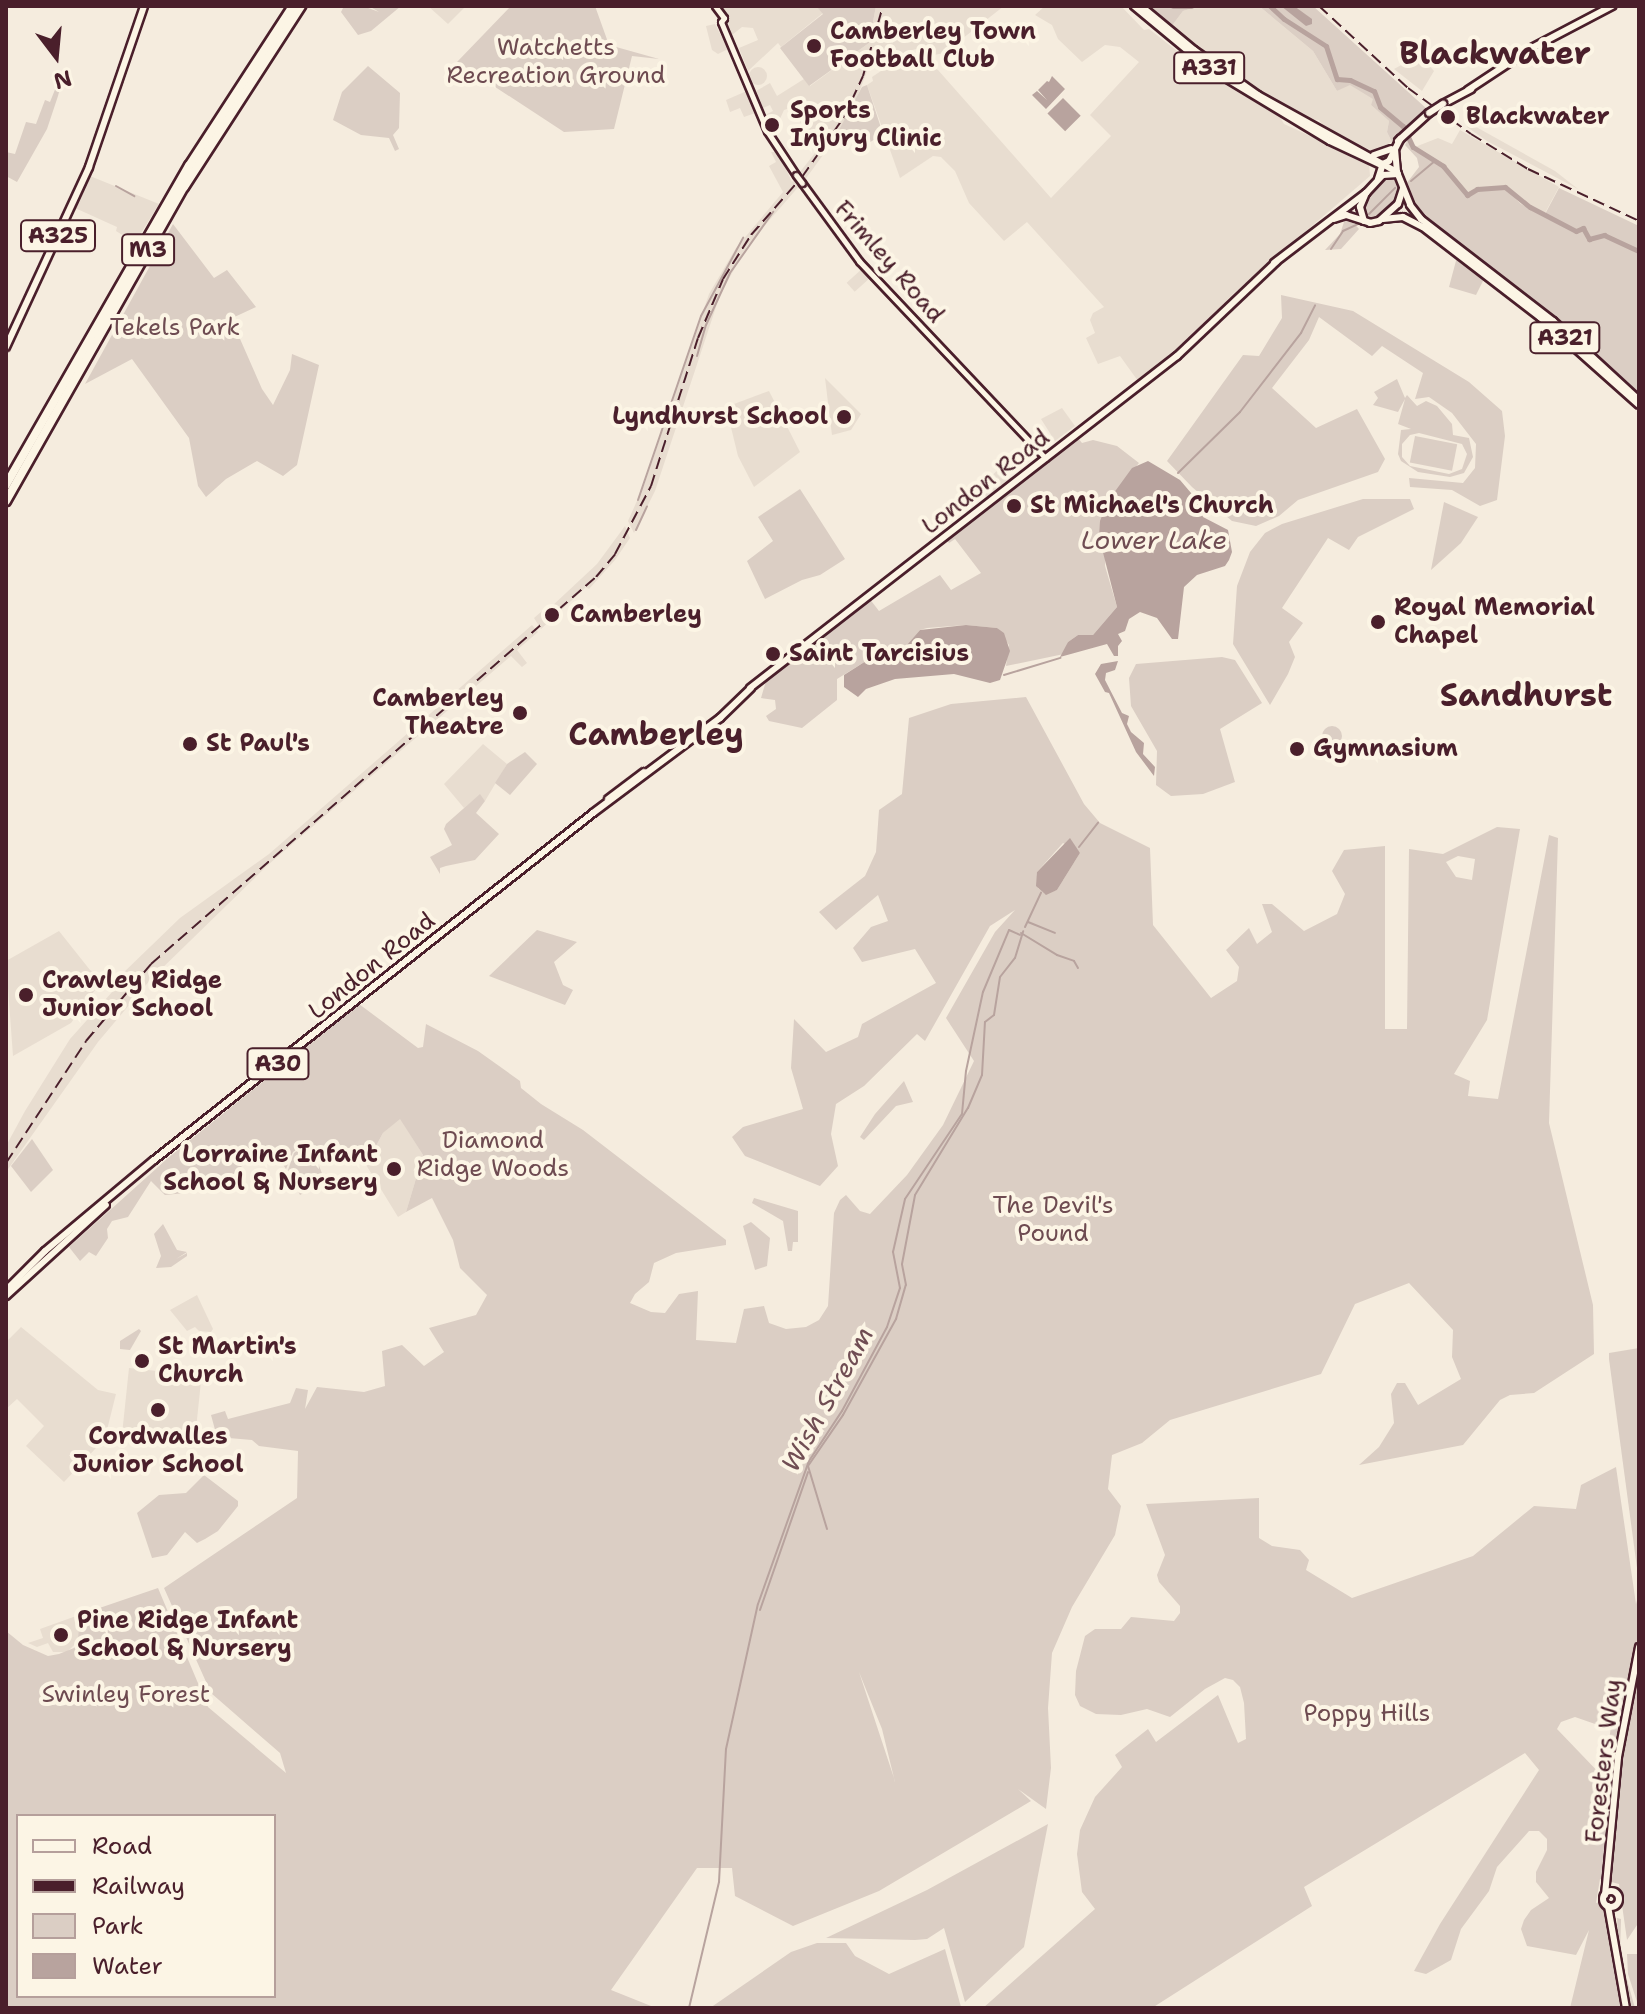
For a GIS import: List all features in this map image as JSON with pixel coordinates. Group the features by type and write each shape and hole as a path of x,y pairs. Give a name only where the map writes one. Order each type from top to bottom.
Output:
{"highway":[{"name":"M3","path":"6,485 182,177 293,6"},
{"name":"M3","path":"6,501 184,187 301,6"}],"main road":[{"name":"A325","path":"6,347 87,173 144,6"},
{"name":"Frimley Road","path":"715,6 767,131 796,175 859,261 1045,458"},
{"name":"A331","path":"1134,6 1209,68 1374,162"},
{"name":"A331","path":"1141,6 1211,63 1294,119 1370,155 1398,173"},
{"path":"1376,181 1401,137 1429,113 1537,46 1612,6"},
{"path":"1370,155 1393,149"},
{"path":"1383,219 1398,204 1403,185 1393,149"},
{"path":"1376,181 1374,162 1384,163"},
{"path":"1376,181 1387,173 1398,173"},
{"name":"London Road","path":"6,1293 50,1246 172,1147 594,812 720,718 751,688 1177,356 1276,262 1366,193 1376,181"},
{"name":"A321","path":"1403,185 1421,219 1547,315 1639,402"},
{"path":"1364,221 1360,207 1366,193"},
{"name":"London Road","path":"1304,239 1340,216 1364,221 1383,219"},
{"name":"A321","path":"1383,219 1405,218 1423,227 1540,317 1639,402"},
{"name":"London Road","path":"6,1293 172,1147"},
{"path":"22,1274 47,1257 50,1246"},
{"name":"Foresters Way","path":"1605,1895 1618,1757 1639,1647"},
{"name":"Foresters Way","path":"1608,1880 1618,1896 1618,1903"},
{"path":"1613,1891 1605,1895 1626,2008"},
{"path":"1608,1906 1618,1903"},
{"path":"1612,1922 1618,1903"}],"shaded area":[{"path":"428,6 466,6 448,24"},
{"path":"718,6 816,6 823,13 781,47 778,43 748,71 739,48 758,40 753,28 742,27 732,35 725,13"},
{"path":"876,6 1004,6 944,53 934,55 921,48 908,51 901,59 919,60 938,70 1051,198 1111,136 1090,115 1139,62 1120,47 1105,45 1082,62 1058,39 1052,25 1035,15 1045,6 1121,6 1144,30 1149,29 1204,72 1280,117 1284,124 1369,163 1370,176 1234,293 1178,350 1138,381 1120,356 1098,364 1086,338 1095,333 1090,320 1093,313 1104,307 1027,222 1004,241 969,203 955,171 941,157 933,156 900,178 867,85 873,81 872,77 899,59 875,50 858,95 836,137 807,177 747,246 720,295 655,491 634,533 628,521 644,485 709,294 736,248 783,192 769,166 776,162 771,152 778,152 792,182 819,148 790,108 784,110 778,123 770,126 765,115 773,111 770,105 763,108 756,91 770,83 777,96 804,79 810,86 869,43"},
{"path":"1199,6 1259,6 1313,51 1337,91 1350,84 1374,99 1371,105 1389,121 1387,132 1392,142 1373,151 1326,130 1319,120 1305,119 1214,61 1171,27 1183,11"},
{"path":"715,24 728,49 718,54 712,50 706,26"},
{"path":"1420,55 1434,71 1422,91 1394,69"},
{"path":"758,67 767,76 758,85 749,76"},
{"path":"749,90 758,112 744,117 740,108 730,112 726,100"},
{"path":"1469,123 1555,171 1578,189 1487,141 1467,127"},
{"path":"1460,130 1559,187 1545,213 1522,201 1505,186 1477,188 1467,194 1443,165 1415,147 1438,138 1452,144"},
{"path":"90,176 159,204 135,243 116,231 117,227 75,208"},
{"path":"863,268 871,277 855,292 847,283"},
{"name":"Lyndhurst School","path":"825,378 861,414 851,430 832,435"},
{"path":"769,391 800,452 754,487 738,456 726,407"},
{"path":"1062,408 1075,426 1055,441 1041,419"},
{"path":"1001,467 1012,479 989,500 978,488"},
{"path":"625,526 630,538 615,560 589,589 586,587 541,629 534,618 549,605 551,607 597,564"},
{"path":"532,625 538,632 517,650 527,663 522,667 511,656 269,864 151,979 98,1042 6,1172 6,1146 25,1111 70,1039 121,982 118,981 122,974 180,918 269,854"},
{"path":"483,744 507,764 485,801 480,795 464,808 444,784"},
{"name":"Crawley Ridge Junior School","path":"59,931 90,970 99,976 95,990 71,1023 13,1056 6,961"},
{"name":"Lorraine Infant School & Nursery","path":"400,1118 423,1155 406,1212 398,1217 363,1160 371,1155 383,1133"},
{"path":"197,1295 213,1329 211,1332 199,1331 195,1327 187,1331 170,1310"},
{"path":"21,1327 98,1390 116,1394 105,1438 85,1460 79,1454 69,1455 79,1466 64,1482 26,1446 44,1426 17,1399 6,1409 6,1342"},
{"name":"Cordwalles Junior School","path":"129,1368 202,1376 195,1435 123,1428"},
{"name":"Pine Ridge Infant School & Nursery","path":"79,1615 78,1641 67,1652 53,1652 48,1643 37,1647 28,1643 43,1638 40,1629"}],"green space":[{"path":"344,6 363,6 379,12 369,6 401,6 371,31 358,35 341,12"},
{"name":"Watchetts Recreation Ground","path":"511,6 595,6 609,45 659,59 632,56 614,129 564,132 457,62"},
{"path":"816,6 876,6 869,43 809,86 780,48 823,14"},
{"path":"1147,6 1199,6 1183,11 1171,27"},
{"path":"1259,6 1313,6 1427,109 1392,142 1387,132 1389,121 1371,105 1373,99 1350,85 1337,91 1313,51"},
{"path":"368,66 400,93 399,128 393,135 399,149 395,151 389,138 361,135 333,120 342,92"},
{"path":"867,85 883,134 864,146 855,133 851,137 839,130 862,87"},
{"path":"56,87 60,88 47,129 17,182 6,176 6,152 15,154 26,122 36,124 45,100 50,102"},
{"path":"1409,138 1412,148 1442,167 1467,196 1478,191 1505,189 1521,204 1544,216 1559,188 1639,226 1639,392 1552,315 1420,214 1406,184 1419,167 1417,158 1405,145"},
{"path":"1386,176 1393,176 1398,182 1396,201 1381,216 1369,220 1362,210 1364,200"},
{"path":"1345,219 1351,220 1359,229 1341,249 1325,250 1340,234"},
{"name":"Tekels Park","path":"173,224 214,278 227,270 256,307 228,320 240,330 237,332 262,389 273,405 290,370 292,354 319,365 297,465 283,476 257,461 226,479 206,497 198,486 189,438 132,359 85,384"},
{"path":"1457,257 1484,279 1476,295 1449,287"},
{"path":"1281,295 1353,311 1469,382 1502,411 1505,436 1497,500 1480,506 1452,490 1410,487 1409,478 1463,483 1475,468 1476,444 1452,413 1429,397 1415,399 1423,373 1382,346 1372,356 1319,317 1309,340 1272,388 1316,428 1357,409 1385,459 1378,472 1298,500 1279,516 1256,526 1232,521 1192,487 1167,461 1243,355 1259,356 1282,318"},
{"path":"1397,379 1405,398 1407,395 1417,406 1426,401 1437,406 1452,424 1453,435 1469,438 1473,457 1464,473 1450,477 1418,472 1401,461 1398,454 1401,430 1411,429 1398,424 1405,399 1398,412 1373,405 1378,398 1374,392","holes":["1419,433 1462,444 1467,454 1462,469 1449,474 1410,466 1402,457 1402,444 1410,435"]},
{"path":"1415,436 1457,444 1452,471 1410,463"},
{"path":"1078,438 1082,443 1093,440 1117,446 1139,463 1108,501 1105,566 1117,607 1093,635 1078,635 1068,642 1064,654 1006,666 1009,645 997,628 966,625 927,628 920,630 906,646 866,661 837,679 837,700 802,728 769,721 766,716 776,709 775,700 761,698 766,681 869,598 879,611 940,575 951,590 981,573 955,539 949,543 946,539"},
{"path":"800,489 845,559 820,575 802,580 765,599 747,561 773,541 758,517"},
{"path":"1363,499 1410,499 1414,509 1358,537 1349,550 1328,538 1282,608 1303,623 1289,642 1295,657 1270,705 1233,644 1237,586 1250,552 1265,533 1282,524"},
{"path":"1444,502 1478,517 1461,543 1431,570"},
{"path":"1222,657 1235,660 1262,703 1220,729 1235,782 1203,794 1171,796 1156,785 1157,751 1131,706 1129,678 1136,664"},
{"path":"1026,697 1084,804 1100,823 1150,848 1153,925 1211,998 1237,981 1239,967 1226,950 1249,928 1257,944 1272,932 1262,904 1272,904 1304,931 1337,914 1345,894 1332,871 1344,850 1385,846 1385,1029 1407,1029 1409,849 1443,854 1497,827 1520,829 1487,1020 1454,1074 1470,1081 1468,1096 1498,1099 1549,835 1558,838 1549,1123 1593,1305 1594,1354 1534,1393 1510,1395 1500,1400 1463,1445 1359,1465 1379,1447 1394,1423 1391,1394 1397,1383 1405,1383 1418,1405 1461,1379 1452,1357 1453,1330 1409,1283 1355,1304 1321,1374 1170,1420 1142,1443 1112,1455 1108,1489 1121,1506 1115,1535 1072,1607 1052,1653 1048,1708 1051,1768 1046,1809 1018,1789 1031,1801 879,1891 793,1926 735,1896 732,1868 697,1868 611,1990 656,2008 6,2008 6,1631 23,1645 48,1656 59,1654 74,1648 78,1641 79,1615 158,1588 208,1707 286,1773 280,1753 211,1693 164,1588 297,1498 298,1451 259,1446 252,1440 217,1437 211,1415 225,1411 228,1419 290,1403 296,1388 308,1390 305,1409 317,1387 364,1392 385,1386 382,1351 402,1345 424,1366 444,1352 429,1328 476,1315 487,1295 460,1268 453,1240 432,1198 406,1212 423,1155 400,1119 383,1133 371,1155 362,1161 354,1148 345,1153 337,1140 314,1150 306,1143 293,1152 286,1169 272,1148 243,1165 223,1185 203,1177 185,1193 165,1195 151,1181 128,1217 112,1221 107,1229 108,1238 96,1256 89,1252 80,1261 69,1247 168,1158 359,1004 418,1048 423,1047 426,1024 478,1051 520,1081 521,1088 541,1104 583,1130 726,1240 726,1245 676,1253 654,1263 649,1282 630,1303 651,1312 665,1313 679,1294 698,1291 696,1340 736,1343 744,1309 764,1306 769,1323 786,1329 806,1327 819,1320 828,1306 834,1213 840,1200 846,1195 860,1211 870,1214 907,1175 943,1125 974,1061 946,1018 995,932 1015,910 990,926 925,1041 917,1034 864,1086 836,1104 831,1134 838,1166 820,1186 745,1156 732,1137 743,1127 803,1109 791,1068 794,1019 826,1052 858,1037 862,1024 936,983 915,949 862,962 853,948 871,927 888,921 878,895 836,930 819,912 865,876 876,852 879,810 902,794 909,718 951,704","holes":["1063,843 1080,853 1057,890 1045,894 1038,888 1037,872","1458,856 1475,859 1472,880 1456,877 1446,862","859,1672 882,1729 894,1778"]},
{"path":"1328,726 1336,726 1342,736 1336,746 1328,746 1322,740 1322,732"},
{"path":"525,752 537,764 510,795 495,783 507,764"},
{"path":"480,794 485,801 476,813 499,834 475,860 440,868 440,874 430,857 452,845 444,829 446,824"},
{"path":"537,930 577,942 554,962 563,985 573,990 565,1005 489,976"},
{"path":"904,1081 913,1102 896,1106 864,1140 860,1137 875,1114"},
{"path":"32,1139 53,1170 31,1192 11,1166"},
{"path":"306,1144 314,1153 325,1181 300,1195 288,1170 294,1153"},
{"path":"754,1198 798,1211 798,1242 793,1242 792,1251 788,1251 783,1221 752,1203"},
{"path":"751,1222 770,1238 767,1266 755,1270 743,1226"},
{"path":"163,1224 177,1250 187,1252 176,1259 187,1253 187,1256 171,1267 156,1268 161,1256 154,1234"},
{"path":"139,1329 141,1331 130,1350 120,1349 120,1341"},
{"path":"1639,1348 1639,1583 1609,1353"},
{"name":"Poppy Hills","path":"1616,1467 1636,1604 1639,1593 1639,1922 1627,1940 1619,1884 1600,1879 1596,1903 1600,1902 1606,1909 1622,2008 1570,2008 1589,1930 1576,1955 1527,1946 1521,1929 1524,1920 1531,1910 1549,1898 1536,1882 1536,1872 1547,1850 1547,1839 1539,1831 1529,1831 1497,1867 1489,1891 1461,1929 1451,1960 1426,1974 1414,1971 1440,1924 1539,1770 1525,1753 1304,1887 1312,1906 1152,2008 983,2008 1095,1909 1082,1892 1077,1854 1080,1830 1095,1797 1122,1767 1115,1755 1148,1729 1156,1742 1218,1695 1238,1743 1246,1739 1244,1703 1240,1687 1233,1680 1225,1678 1205,1689 1170,1717 1147,1709 1121,1715 1096,1714 1080,1706 1075,1695 1076,1671 1085,1636 1095,1629 1121,1629 1131,1617 1174,1621 1180,1613 1180,1606 1159,1582 1157,1575 1165,1555 1146,1504 1259,1498 1259,1538 1272,1546 1300,1550 1309,1560 1306,1570 1352,1598 1473,1556 1534,1506 1576,1509 1581,1485","holes":["1575,1717 1598,1725 1612,1719 1604,1778 1557,1729 1561,1722"]},
{"path":"204,1475 238,1501 238,1506 218,1531 205,1539 197,1543 185,1532 167,1555 152,1558 137,1513 159,1495 186,1493"},
{"path":"1048,1824 1024,1947 965,2002 944,1928 927,1939 826,1938 927,1890"},
{"path":"1617,1918 1621,1919 1620,1955 1635,2008 1630,2008 1620,1972"},
{"path":"817,1943 846,1943 855,1956 889,1974 945,1949 961,2007 710,2008 791,1952"},
{"path":"1627,1954 1639,1954 1639,2008 1628,1974"}],"water":[{"path":"1281,6 1294,6 1312,19 1312,24 1306,26"},
{"path":"1052,76 1065,89 1046,109 1032,95 1037,91 1047,100 1038,90"},
{"path":"1063,98 1081,116 1065,131 1047,114"},
{"name":"Lower Lake","path":"1148,461 1180,480 1197,500 1203,517 1228,530 1232,552 1229,560 1225,566 1197,575 1184,587 1178,639 1172,639 1157,618 1140,612 1129,619 1125,631 1118,634 1122,641 1118,646 1118,656 1114,656 1107,644 1060,657 1068,642 1078,635 1093,635 1117,607 1099,537 1100,521 1108,501 1132,468"},
{"path":"966,625 997,628 1004,633 1010,651 1000,680 990,683 954,674 895,679 866,689 858,697 844,687 844,675 866,661 906,646 920,630"},
{"path":"1118,661 1115,670 1106,673 1105,680 1122,713 1129,716 1127,724 1131,732 1144,743 1143,754 1155,767 1154,776 1136,752 1109,693 1105,692 1095,674 1101,664"},
{"path":"1070,838 1080,853 1057,890 1046,895 1036,886 1037,872"}],"waterway":[{"path":"1173,6 1191,6"},
{"name":"Wish Stream","path":"1270,6 1284,19 1326,46 1337,79 1350,80 1374,91 1380,107 1403,126 1413,147 1443,166 1467,195 1477,189 1505,187 1530,207 1576,231 1583,228 1589,239 1604,235 1639,251"},
{"name":"Wish Stream","path":"1411,181 1434,162"},
{"path":"116,186 134,196"},
{"name":"Wish Stream","path":"1369,214 1395,188"},
{"path":"697,356 706,325 730,273 773,212"},
{"name":"Wish Stream","path":"1331,249 1343,231 1358,224"},
{"path":"638,500 701,316 743,238"},
{"name":"Wish Stream","path":"1178,473 1240,412 1301,333 1315,305"},
{"path":"636,530 647,506"},
{"path":"1004,675 1060,658"},
{"name":"Wish Stream","path":"1079,847 1098,823"},
{"name":"Wish Stream","path":"1025,927 1041,892"},
{"path":"1028,922 1055,933"},
{"name":"Wish Stream","path":"689,2008 719,1882 726,1749 758,1604 809,1461 842,1411 887,1327 900,1288 893,1252 905,1199 962,1114 966,1071 983,992 1009,930 1020,935"},
{"path":"827,1529 808,1466 843,1415 896,1319 906,1285 902,1264 915,1195 968,1108 982,1075 985,1022 994,1015 1000,977 1015,958 1023,931"},
{"path":"1021,933 1057,955 1074,961 1078,968"},
{"name":"Wish Stream","path":"760,1610 808,1472"}],"railway":[{"path":"6,1163 86,1041 151,964 596,577 615,554 651,486 698,338 723,279 751,235 802,177 844,117 863,76 883,6"},
{"path":"1319,6 1408,88 1471,134 1528,169 1639,221"}],"place":[{"name":"Camberley Town Football Club","path":"814,46"},
{"name":"Blackwater","path":"1448,117"},
{"name":"Sports Injury Clinic","path":"772,125"},
{"name":"Lyndhurst School","path":"844,417"},
{"name":"St Michael's Church","path":"1014,506"},
{"name":"Camberley","path":"552,615"},
{"name":"Royal Memorial Chapel","path":"1378,622"},
{"name":"Saint Tarcisius","path":"773,654"},
{"name":"Camberley Theatre","path":"520,713"},
{"name":"St Paul's","path":"190,744"},
{"name":"Gymnasium","path":"1297,749"},
{"name":"Crawley Ridge Junior School","path":"26,995"},
{"name":"Lorraine Infant School & Nursery","path":"394,1169"},
{"name":"St Martin's Church","path":"142,1361"},
{"name":"Cordwalles Junior School","path":"158,1410"},
{"name":"Pine Ridge Infant School & Nursery","path":"61,1635"}],"district":[{"name":"Blackwater","path":"1495,53"},
{"name":"Sandhurst","path":"1526,695"},
{"name":"Camberley","path":"656,734"}],"park label":[{"name":"Diamond Ridge Woods","path":"493,1155"},
{"name":"The Devil's Pound","path":"1053,1220"},
{"name":"Swinley Forest","path":"126,1695"}]}
